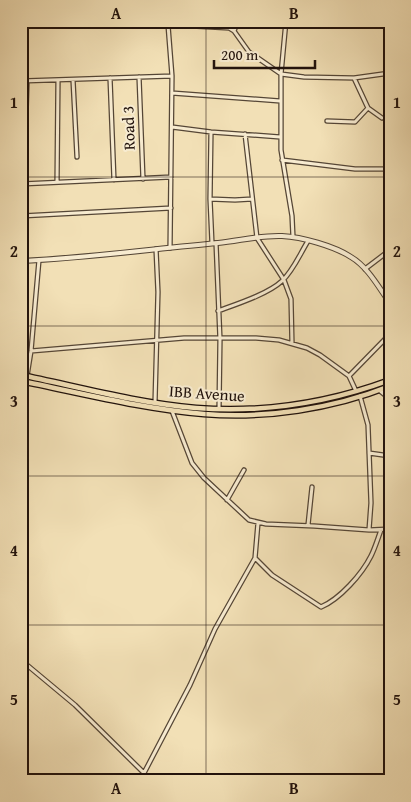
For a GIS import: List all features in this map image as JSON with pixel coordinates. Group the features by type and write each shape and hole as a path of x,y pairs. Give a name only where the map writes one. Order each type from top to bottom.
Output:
{"main road":[{"name":"IBB Avenue","path":"24,375 155,402 219,409 253,409 300,404 356,391 390,380"},
{"path":"21,381 171,410 204,414 263,414 318,406 360,396 390,386"}],"street":[{"path":"101,21 168,25 174,23 223,27 234,30 249,52 281,74 304,77 354,78 390,73"},
{"path":"234,30 238,21"},
{"path":"286,21 281,74 280,137 292,216 293,237"},
{"path":"168,25 172,76 170,248"},
{"path":"21,81 172,76"},
{"name":"Road 3","path":"139,77 143,179"},
{"path":"110,78 114,180"},
{"path":"354,78 368,108 382,118"},
{"path":"73,80 77,157"},
{"path":"27,81 23,184 171,178"},
{"path":"57,182 58,81"},
{"path":"172,93 280,101"},
{"path":"327,121 355,122 368,108"},
{"path":"172,126 211,132 280,137"},
{"path":"211,132 210,199 220,338 219,409"},
{"path":"245,134 257,238 284,280 292,299 292,343"},
{"path":"282,160 355,169 390,169"},
{"path":"210,199 235,200 252,198"},
{"path":"21,216 171,208"},
{"path":"21,261 170,248 257,238 293,237 348,255 365,269 390,303"},
{"path":"218,311 250,299 284,280 308,241"},
{"path":"155,402 158,340 156,249"},
{"path":"365,269 390,250"},
{"path":"24,375 31,351 39,260"},
{"path":"349,376 390,334"},
{"path":"31,351 184,338 256,338 292,343 320,355 349,376 356,391"},
{"path":"379,390 390,399"},
{"path":"360,396 368,426 371,503 369,530"},
{"path":"171,410 192,463 204,478 249,520 258,523 369,530 390,529"},
{"path":"369,453 390,456"},
{"path":"227,500 244,470"},
{"path":"308,526 312,487"},
{"path":"141,781 190,685 215,629 256,558 258,523"},
{"path":"256,558 272,575 322,607 346,589 364,568 381,530"},
{"path":"21,660 75,705 144,773 149,781"}]}
